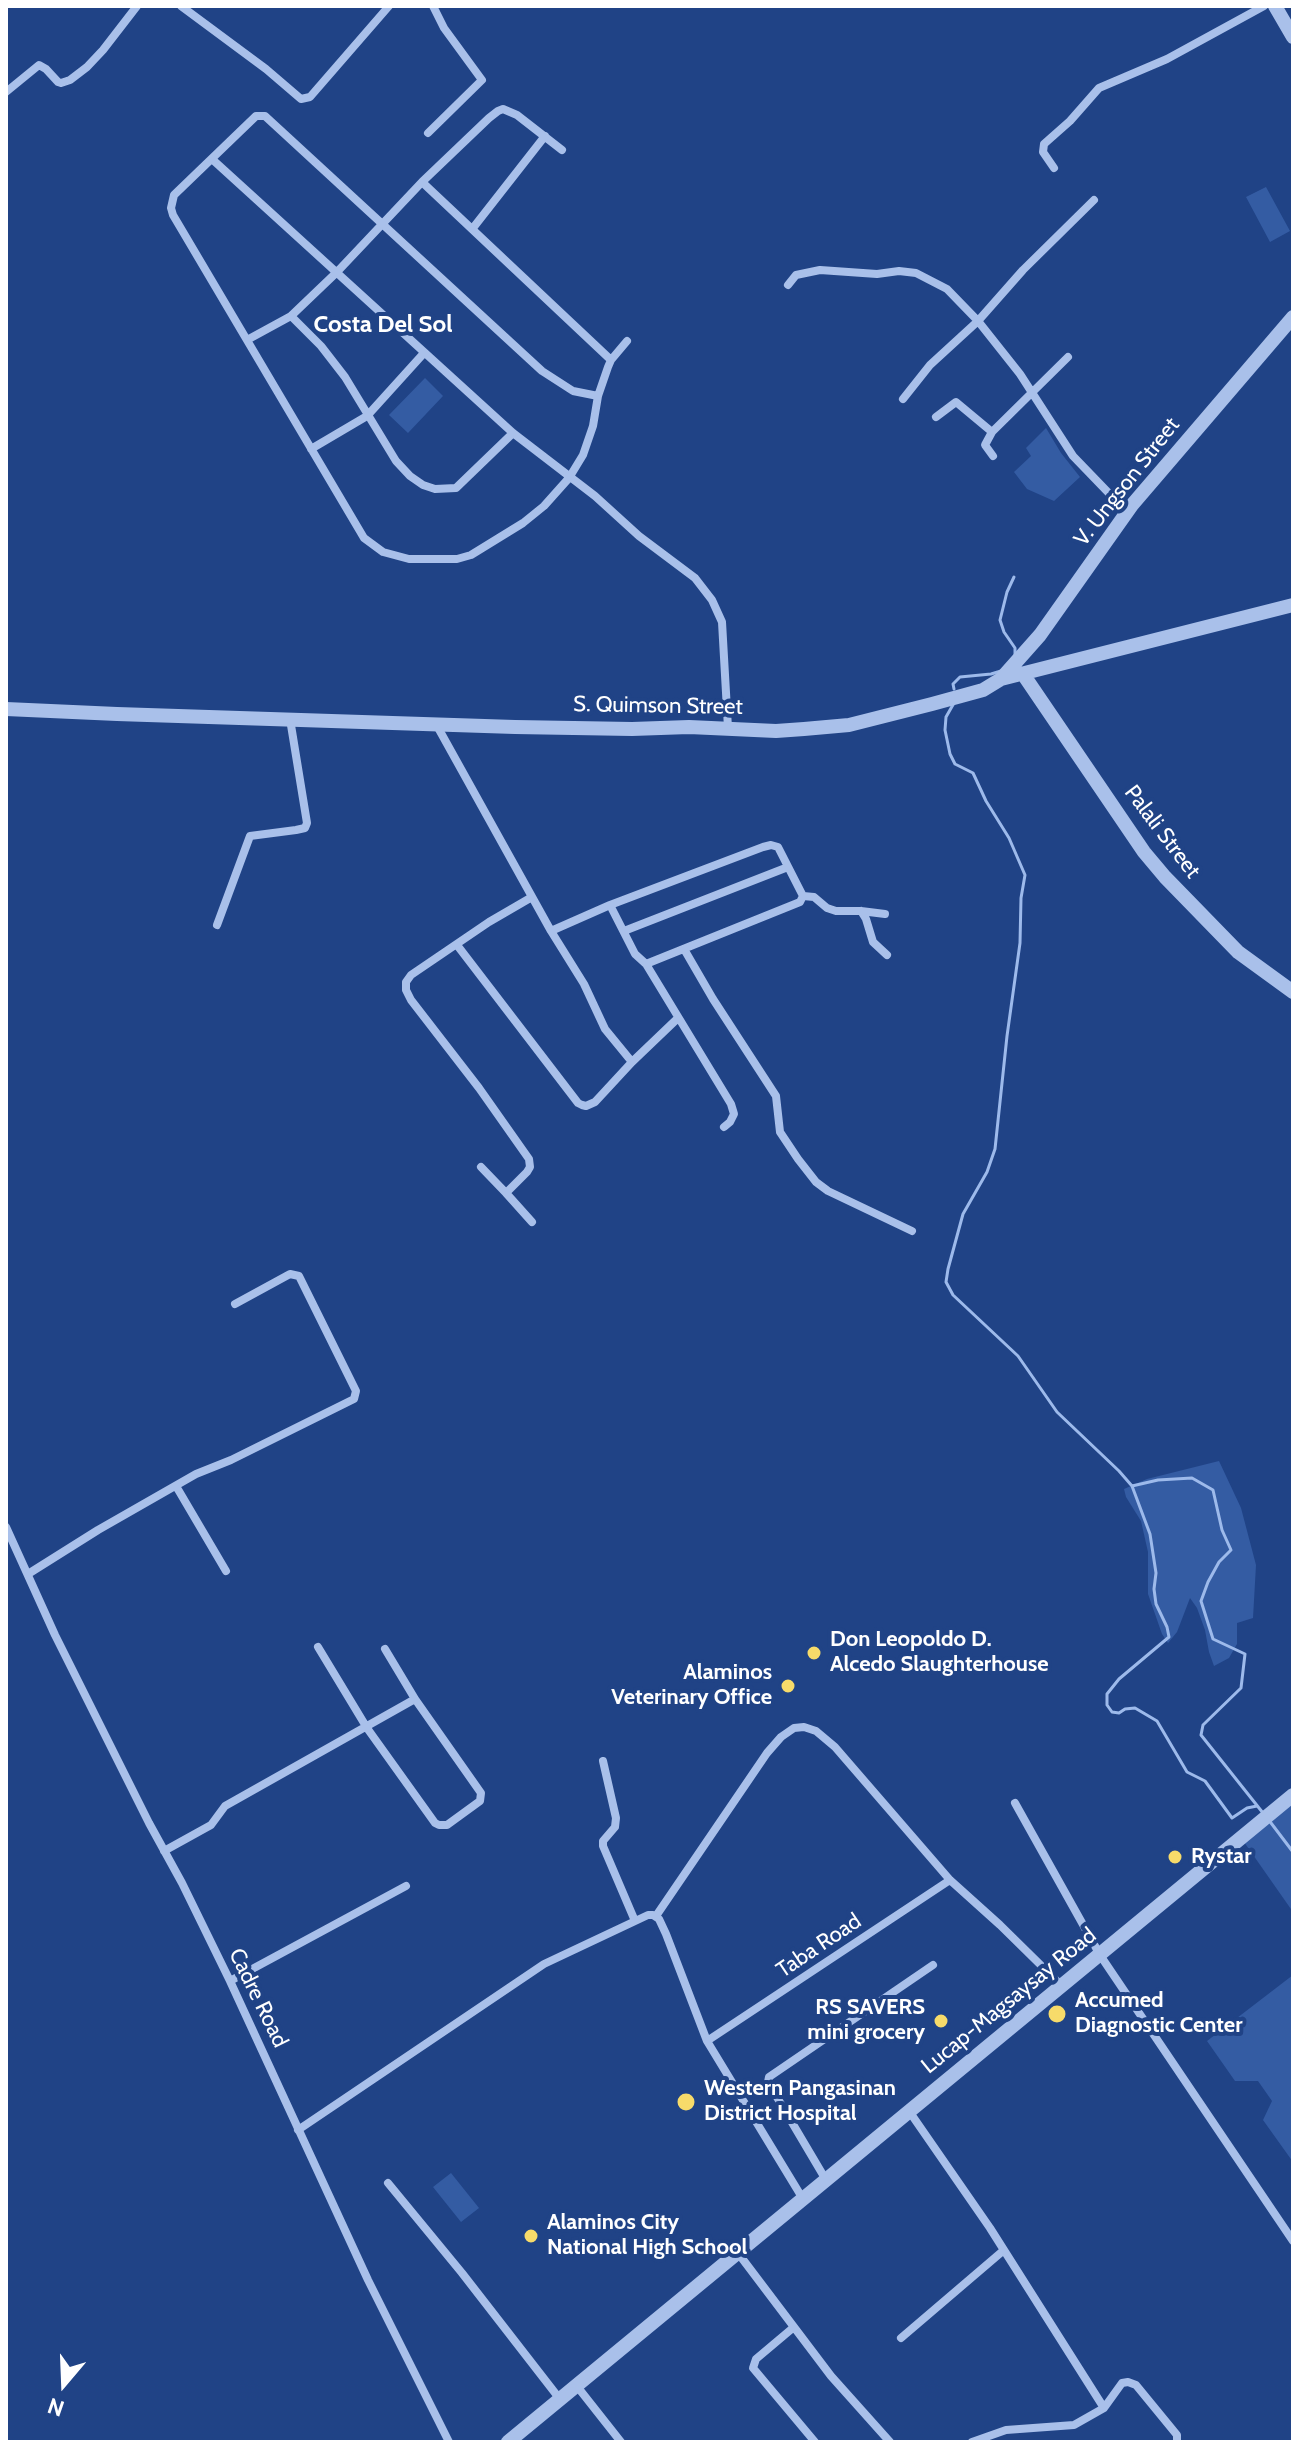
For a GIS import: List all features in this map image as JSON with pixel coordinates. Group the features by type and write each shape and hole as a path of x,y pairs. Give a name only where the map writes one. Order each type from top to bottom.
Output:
{"street":[{"path":"6,92 39,65 58,82 70,80 103,50 137,6"},
{"path":"181,6 301,99 310,97 389,6"},
{"path":"428,133 482,80 444,28 433,6"},
{"path":"1054,168 1043,152 1044,144 1070,121 1099,88 1167,59 1264,6"},
{"path":"1275,6 1293,37"},
{"path":"247,340 291,316 422,182 489,118 503,109 517,115 562,150"},
{"path":"598,396 573,391 542,371 265,116 256,116 174,195 171,208 247,340 364,538 383,552 409,559 457,559 483,550 544,506 569,478 589,441 598,396 611,360 627,341"},
{"path":"473,228 545,136"},
{"path":"213,160 513,433 695,578 712,600 722,622 728,728"},
{"path":"422,182 611,360"},
{"path":"903,399 930,365 978,321 1023,270 1094,200"},
{"path":"788,285 796,275 820,270 877,274 899,271 916,273 947,289 1008,358 1073,456 1127,512"},
{"path":"291,316 321,346 345,377 396,461 410,476 435,489 456,488 513,433"},
{"name":"V. Ungson Street","path":"1001,679 1040,635 1127,512 1293,317"},
{"path":"311,449 367,416 424,353"},
{"path":"993,456 985,445 992,432 1068,357"},
{"path":"936,417 956,402 992,432"},
{"name":"S. Quimson Street","path":"6,709 776,731 849,725 983,690 1001,679 1293,605"},
{"name":"Palali Street","path":"1023,674 1144,852 1165,877 1238,952 1293,992"},
{"path":"217,925 248,837 305,828 307,823 290,718"},
{"path":"436,723 551,931 584,984 605,1029 632,1062"},
{"path":"551,931 610,905 771,845 778,847 803,896"},
{"path":"624,931 788,867"},
{"path":"803,896 814,897 836,911 885,914"},
{"path":"646,964 797,904 803,896"},
{"path":"506,1193 527,1172 529,1159 411,1000 406,982 411,975 532,897"},
{"path":"610,905 635,954 646,964 731,1104 734,1114 724,1127"},
{"path":"861,911 873,942 887,955"},
{"path":"457,945 578,1103 586,1106 595,1102 678,1018"},
{"path":"684,949 776,1096 780,1132 805,1167 828,1191 912,1231"},
{"path":"481,1167 532,1222"},
{"path":"28,1574 196,1474 350,1403 356,1394 299,1276 290,1274 235,1304"},
{"path":"176,1486 226,1571"},
{"name":"Cadre Road","path":"6,1527 55,1635 230,1981 368,2280 449,2442"},
{"path":"318,1647 367,1728 435,1823 447,1825 480,1801 480,1790 415,1699 385,1649"},
{"path":"164,1851 211,1825 225,1806 415,1699"},
{"path":"656,1916 767,1753 781,1737 794,1728 804,1727 816,1731 835,1747 950,1880 1063,1987"},
{"path":"603,1761 616,1818 615,1827 603,1841 603,1846 635,1921"},
{"name":"Lucap-Magsaysay Road","path":"508,2442 1293,1795"},
{"path":"1015,1803 1100,1955 1293,2241"},
{"name":"Taba Road","path":"707,2041 950,1880"},
{"path":"230,1981 406,1886"},
{"path":"298,2130 544,1964 648,1915 656,1916"},
{"path":"656,1916 666,1934 707,2041 803,2199"},
{"path":"826,2180 768,2082 769,2077 933,1965"},
{"path":"909,2111 1004,2250 1104,2408"},
{"path":"388,2183 559,2398"},
{"path":"901,2338 1004,2250"},
{"path":"738,2253 831,2376 890,2442"},
{"path":"794,2327 756,2359 753,2368 815,2442"},
{"path":"972,2442 1006,2430 1074,2425 1104,2408 1122,2383 1132,2382 1177,2435 1177,2442"},
{"path":"576,2384 621,2442"}],"shaded area":[{"path":"1266,187 1290,231 1270,242 1246,197"},
{"path":"425,378 443,396 408,433 389,415"},
{"path":"1046,428 1080,477 1054,501 1027,489 1014,472 1031,456 1026,448"},
{"path":"1219,1461 1241,1508 1256,1565 1253,1618 1237,1623 1237,1644 1229,1658 1214,1666 1205,1630 1190,1598 1177,1632 1168,1643 1162,1634 1148,1594 1148,1552 1141,1521 1124,1489 1147,1479"},
{"path":"1293,1804 1293,1912 1244,1842"},
{"path":"1293,1975 1293,2162 1263,2120 1272,2101 1258,2081 1235,2081 1207,2041"},
{"path":"451,2173 479,2208 461,2222 433,2187"}],"waterway":[{"path":"1014,577 1000,620 1015,648 1015,654"},
{"path":"954,689 953,684 960,677 1001,671"},
{"path":"954,703 946,717 950,754 955,764 973,773 1009,838 1025,875 1020,943 995,1149 987,1172 963,1214 946,1282 953,1295 1018,1356 1057,1412 1132,1486 1158,1480 1192,1478 1213,1490 1222,1530 1231,1550 1219,1562 1201,1601 1213,1639 1245,1654 1241,1688 1203,1725 1201,1735 1263,1813"},
{"path":"1132,1486 1150,1534 1156,1573 1156,1604 1169,1637 1119,1679 1107,1694 1107,1705 1112,1712 1119,1713 1135,1708 1157,1721 1187,1772 1205,1781 1232,1818 1247,1808 1257,1806"},
{"path":"1268,1819 1293,1852"}],"place":[{"name":"Don Leopoldo D. Alcedo Slaughterhouse","path":"814,1653"},
{"name":"Alaminos Veterinary Office","path":"788,1686"},
{"name":"Rystar","path":"1175,1857"},
{"name":"Accumed Diagnostic Center","path":"1057,2014"},
{"name":"RS SAVERS mini grocery","path":"941,2021"},
{"name":"Western Pangasinan District Hospital","path":"686,2102"},
{"name":"Alaminos City National High School","path":"531,2236"}],"district":[{"name":"Costa Del Sol","path":"383,325"}]}
